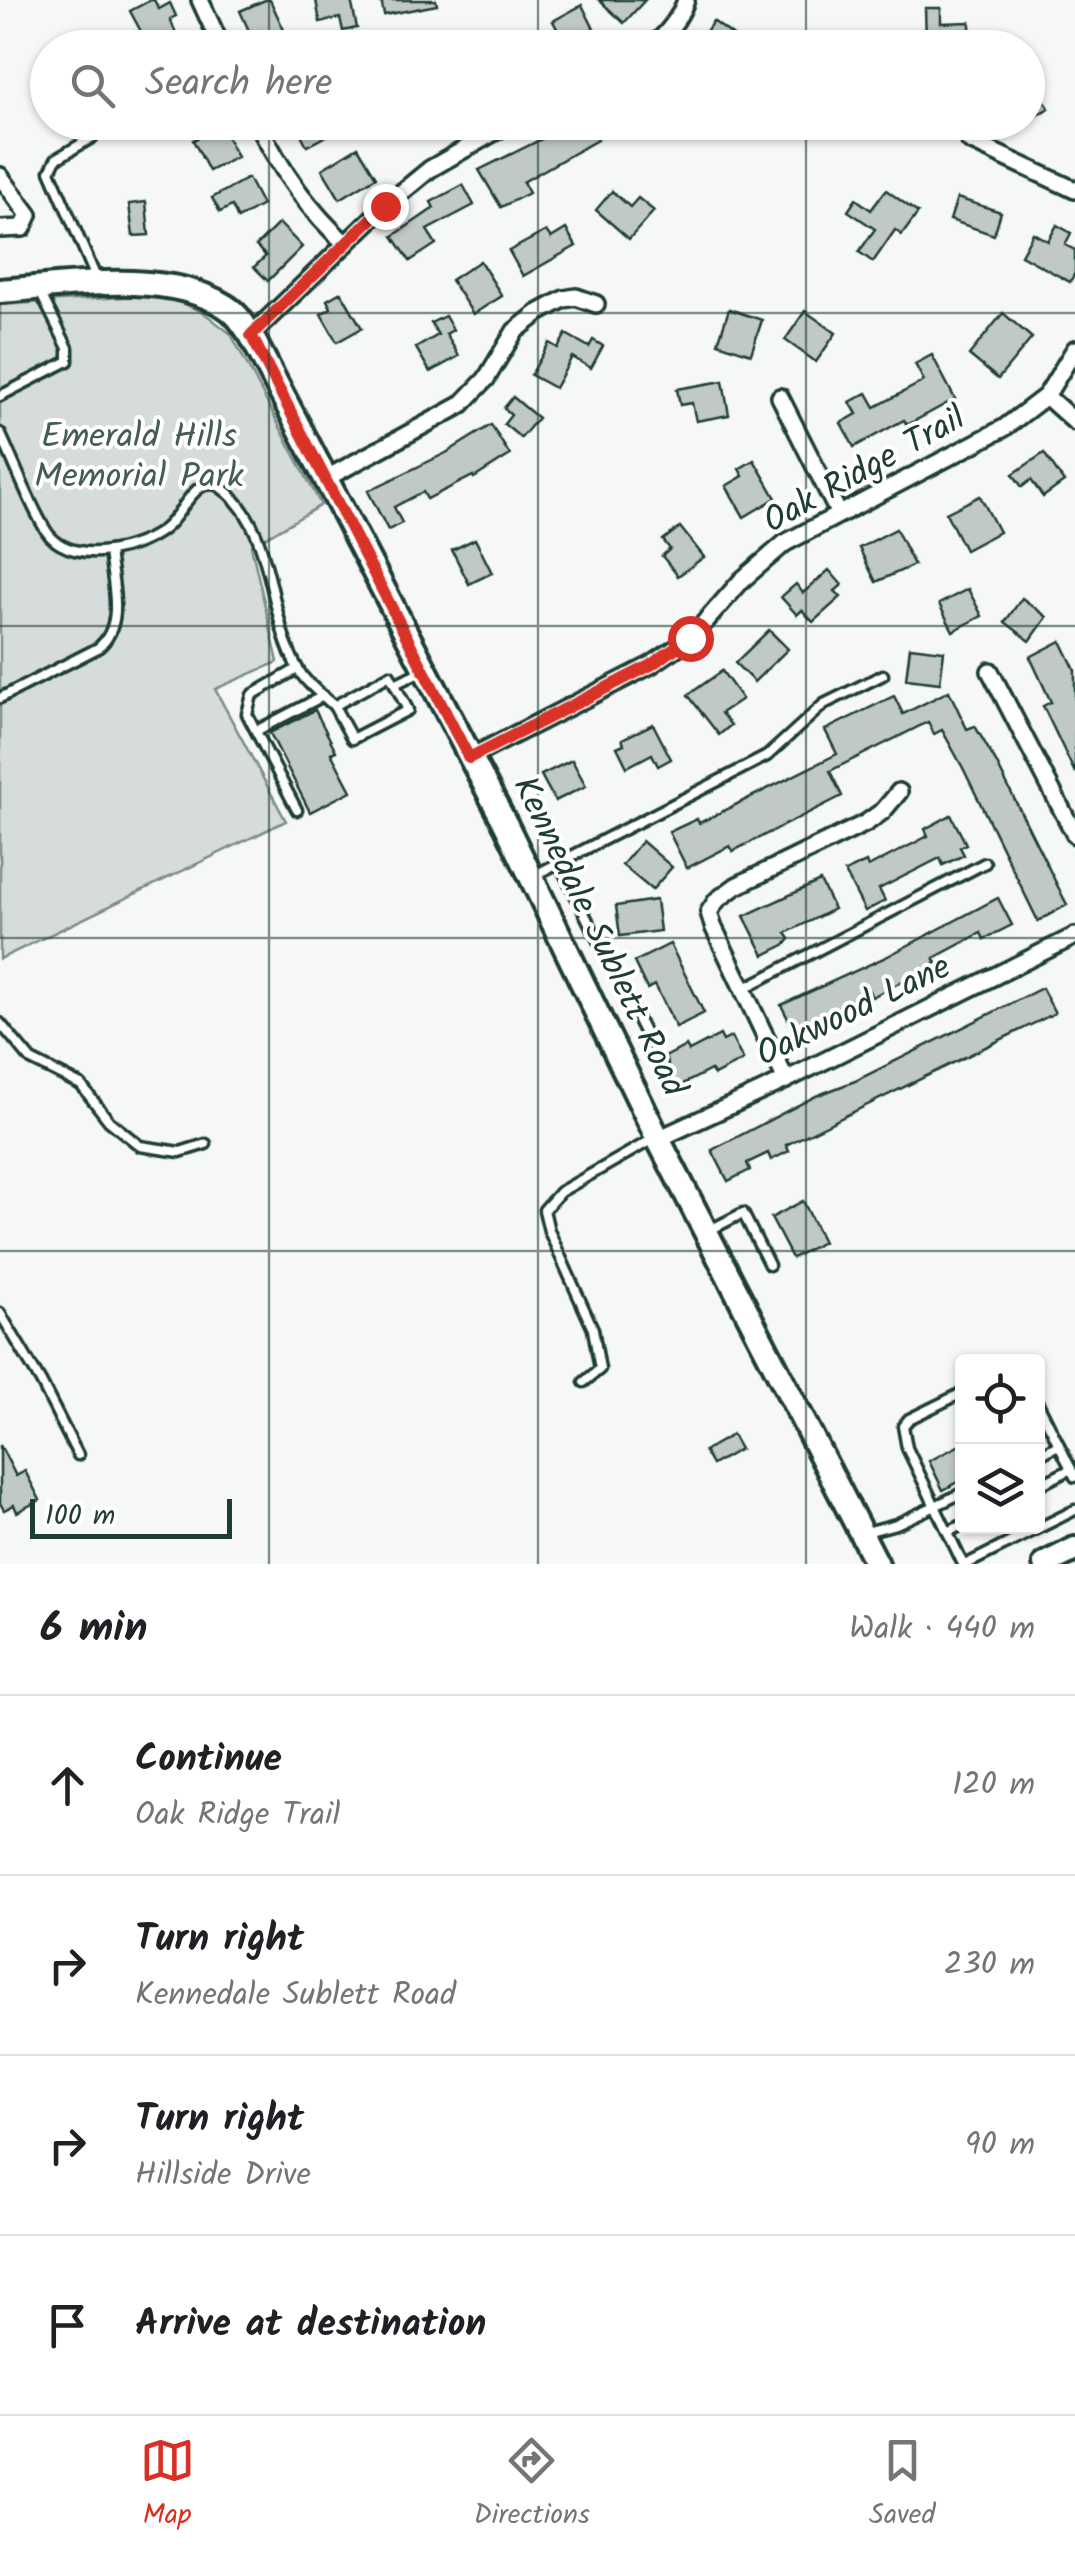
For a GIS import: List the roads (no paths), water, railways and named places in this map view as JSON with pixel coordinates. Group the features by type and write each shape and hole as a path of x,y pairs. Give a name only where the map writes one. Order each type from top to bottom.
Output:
{"main road":[{"name":"Kennedale Sublett Road","path":"0,291 98,284 169,286 225,305 251,335 531,877 658,1138 877,1564"},
{"name":"Kennedale Sublett Road","path":"839,1490 868,1564"},
{"path":"1045,1564 1075,1548"}],"street":[{"path":"200,0 214,30"},
{"path":"668,30 686,0"},
{"path":"266,140 305,203 346,244"},
{"path":"251,335 430,169 481,140"},
{"path":"969,140 1075,190"},
{"path":"0,175 29,215 23,228 0,229"},
{"path":"326,479 461,405 486,379 515,331 538,313 576,297 596,304"},
{"name":"Oak Ridge Trail","path":"469,758 651,665 702,628 742,580 785,543 1004,428 1046,396 1075,349"},
{"path":"1046,396 1075,422"},
{"path":"780,397 839,514"},
{"path":"990,671 1075,835"},
{"path":"786,1080 709,912 717,900 736,886 866,823 884,811 899,792"},
{"name":"Oakwood Lane","path":"658,1138 786,1080 1075,936"}],"lane":[{"path":"87,140 56,159 50,171 98,284"},
{"path":"0,396 68,361 68,348 38,288"},
{"path":"0,432 49,535 78,550 109,550 148,540 161,532 200,486 211,483 220,487 250,523 264,553 287,644 298,669 334,706 352,739 408,710 390,676 334,706"},
{"path":"0,698 109,639 115,613 109,550"},
{"path":"297,810 247,714 247,704 252,695 298,669"},
{"path":"395,684 424,670"},
{"path":"531,877 767,756 824,704 883,675"},
{"path":"256,730 323,696"},
{"path":"559,862 649,1042"},
{"path":"743,988 985,864"},
{"path":"0,1023 30,1060 81,1086 109,1121 140,1146 180,1152 206,1144"},
{"path":"584,1382 600,1369 593,1330 544,1210 560,1192 658,1138"},
{"path":"706,1232 744,1213 769,1265"},
{"path":"0,1312 78,1456"},
{"path":"955,1396 910,1418 903,1426 907,1448 965,1564 1075,1510"},
{"path":"1045,1418 1073,1473 1045,1483"},
{"path":"1045,1452 1058,1445"},
{"path":"862,1533 896,1524 955,1496"},
{"path":"948,1532 955,1528"}],"park label":[{"name":"Emerald Hills Memorial Park","path":"139,458"}]}
